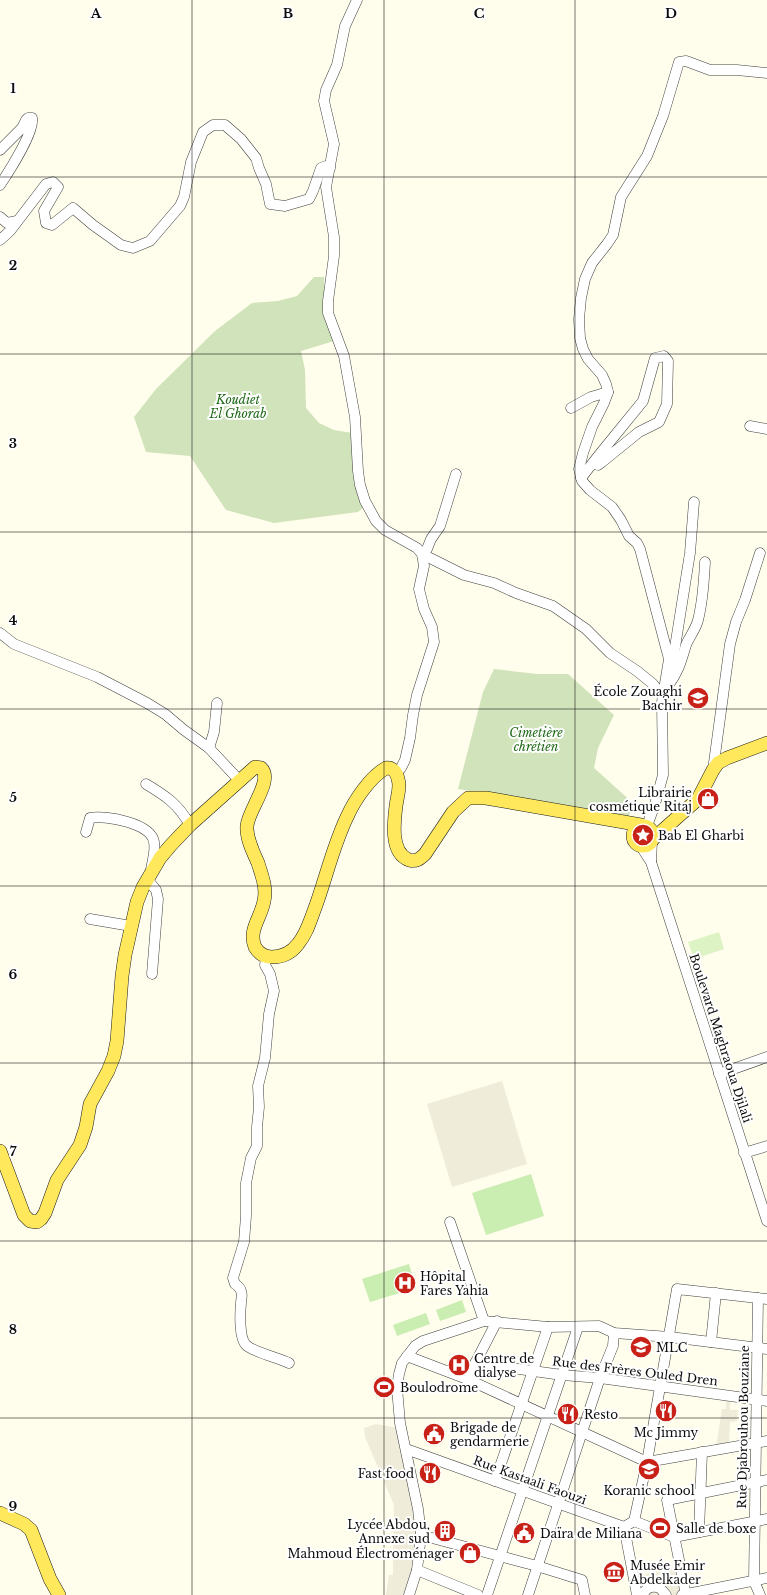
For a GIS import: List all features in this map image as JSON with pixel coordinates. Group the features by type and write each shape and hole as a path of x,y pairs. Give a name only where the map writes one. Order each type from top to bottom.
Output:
{"main road":[{"path":"0,1151 24,1215 30,1221 37,1222 41,1220 57,1180 80,1145 86,1127 90,1104 108,1071 114,1056 122,976 131,926 137,902 149,876 160,858 190,825 255,768 261,768 265,772 265,781 248,818 247,827 250,842 264,880 265,892 264,902 254,926 253,937 255,946 259,953 266,957 283,956 298,944 307,930 338,838 354,803 382,770 386,768 390,768 396,773 399,781 394,831 396,846 407,859 412,861 420,859 452,812 468,798 486,798 610,820 649,831 681,815 698,799 718,763 727,758 767,743"},
{"path":"610,820 637,843 647,846 649,831"},
{"path":"637,843 633,833 638,827 649,831"},
{"path":"0,1513 24,1524 31,1530 50,1580 59,1595"}],"street":[{"path":"357,0 345,26 337,65 326,90 324,101 334,138 333,156 326,187 334,237 334,256 328,301 328,313 344,356 355,417 360,485 365,501 376,522 385,530 412,545 422,554 464,575 494,583 516,593 553,606 586,629 610,653 637,671 652,684 663,697"},
{"path":"651,862 649,831 663,775 663,697 668,659 640,548 629,536 612,507 590,490 581,478 579,469 583,453 592,426 608,392 602,375 588,359 583,349 580,338 579,319 584,285 592,263 613,235 621,197 647,156 663,116 679,62 686,61 710,70 737,70 767,73"},
{"path":"0,150 22,128 26,120 28,118 32,118 33,123 29,132 14,162 0,185"},
{"path":"1,242 46,184 53,182 58,186 44,211 46,223 52,224 73,208 93,225 121,245 133,248 150,241 180,206 184,197 191,162 197,144 203,132 213,125 225,125 241,139 256,158 266,184 270,204 285,206 309,199 320,168 326,166 330,168"},
{"path":"0,217 7,223 17,221"},
{"path":"581,478 642,401 655,358 664,356 668,360 667,404 659,422 639,432 602,462 598,464 593,463"},
{"path":"571,408 591,397 608,392"},
{"path":"750,426 767,429"},
{"path":"422,554 427,549 431,539 440,526 456,474"},
{"path":"663,697 667,687 681,616 690,553 694,502"},
{"path":"713,770 730,644 760,553"},
{"path":"396,773 401,768 405,760 417,696 434,642 432,627 424,609 419,589 424,566 422,554"},
{"path":"667,687 681,666 687,644 698,622 704,588 705,562"},
{"path":"2,638 129,692 165,714 209,748 240,780"},
{"path":"209,748 214,732 218,703"},
{"path":"146,784 175,804 183,812 190,825"},
{"path":"86,832 90,818 96,817 114,819 133,824 153,838 155,844 149,876 156,890 158,899 152,974"},
{"path":"637,843 651,862"},
{"name":"Boulevard Maghraoua Djilali","path":"651,862 767,1221"},
{"path":"90,919 131,926"},
{"path":"266,957 266,965 274,991 269,1014 265,1058 258,1086 259,1107 257,1146 251,1158 246,1183 244,1242 233,1278 235,1284 242,1292 240,1318 241,1330 245,1345 252,1350 280,1358 289,1363"},
{"path":"719,1074 766,1059"},
{"path":"744,1153 767,1146"},
{"path":"450,1222 484,1321"},
{"path":"637,1595 624,1527 634,1521 647,1462 670,1338 677,1289 762,1298"},
{"path":"711,1342 716,1293"},
{"name":"Rue Djabrouhou Bouziane","path":"754,1580 756,1399 762,1349 762,1298"},
{"path":"408,1595 417,1570 421,1535 418,1509 400,1423 398,1388 399,1374 402,1363 415,1346 423,1341 484,1321 496,1321 548,1327 578,1328 599,1326 614,1333 711,1342 762,1349"},
{"path":"467,1379 496,1321"},
{"path":"495,1481 548,1327"},
{"path":"487,1595 578,1328"},
{"path":"528,1595 600,1378 613,1346 614,1333"},
{"path":"407,1356 467,1379 647,1462 767,1441"},
{"name":"Rue des Frères Ouled Dren","path":"475,1363 767,1400"},
{"name":"Rue Kastaali Faouzi","path":"406,1450 624,1527"},
{"path":"699,1532 702,1452"},
{"path":"767,1480 666,1500 685,1595 767,1578"},
{"path":"634,1521 674,1537 767,1519"},
{"path":"421,1535 538,1566 582,1580 585,1595"},
{"path":"417,1570 478,1595"},
{"path":"754,1580 760,1595"},
{"path":"643,1595 646,1590 653,1586 660,1588 666,1595"}],"green space":[{"name":"Koudiet El Ghorab","path":"314,277 324,277 325,318 334,341 301,351 305,370 306,408 319,423 334,430 352,433 363,508 358,512 274,523 226,510 190,456 146,452 134,417 156,389 215,331 252,303 278,301 297,296"},
{"name":"Cimetière chrétien","path":"494,669 537,674 568,674 614,715 598,748 594,768 633,803 629,816 458,789 483,692"},
{"path":"719,932 724,949 694,959 688,942"},
{"path":"531,1174 544,1216 486,1235 472,1193"},
{"path":"409,1264 416,1288 370,1302 362,1279"},
{"path":"462,1300 466,1312 440,1321 436,1310"},
{"path":"426,1313 430,1324 397,1336 393,1325"},
{"name":"Boulodrome","path":"391,1377 392,1396 376,1397 375,1378"}],"shaded area":[{"path":"502,1081 527,1164 452,1187 427,1104"},
{"path":"726,1401 730,1402 730,1410 738,1410 737,1421 730,1422 729,1445 716,1447 722,1409 726,1409"},
{"path":"376,1424 398,1428 414,1508 416,1535 413,1568 405,1595 386,1595 389,1575 393,1575 394,1505 365,1437 364,1428"},
{"path":"676,1567 682,1595 632,1595 629,1578"}],"place":[{"name":"École Zouaghi Bachir","path":"698,698"},
{"name":"Librairie cosmétique Ritaj","path":"708,799"},
{"name":"Bab El Gharbi","path":"643,835"},
{"name":"Hôpital Fares Yahia","path":"405,1283"},
{"name":"MLC","path":"641,1347"},
{"name":"Centre de dialyse","path":"459,1365"},
{"name":"Boulodrome","path":"384,1387"},
{"name":"Mc Jimmy","path":"666,1411"},
{"name":"Resto","path":"568,1414"},
{"name":"Brigade de gendarmerie","path":"434,1434"},
{"name":"Koranic school","path":"649,1469"},
{"name":"Fast food","path":"430,1473"},
{"name":"Salle de boxe","path":"660,1528"},
{"name":"Lycée Abdou, Annexe sud","path":"445,1531"},
{"name":"Daïra de Miliana","path":"524,1533"},
{"name":"Mahmoud Électroménager","path":"470,1553"},
{"name":"Musée Emir Abdelkader","path":"614,1572"}]}
